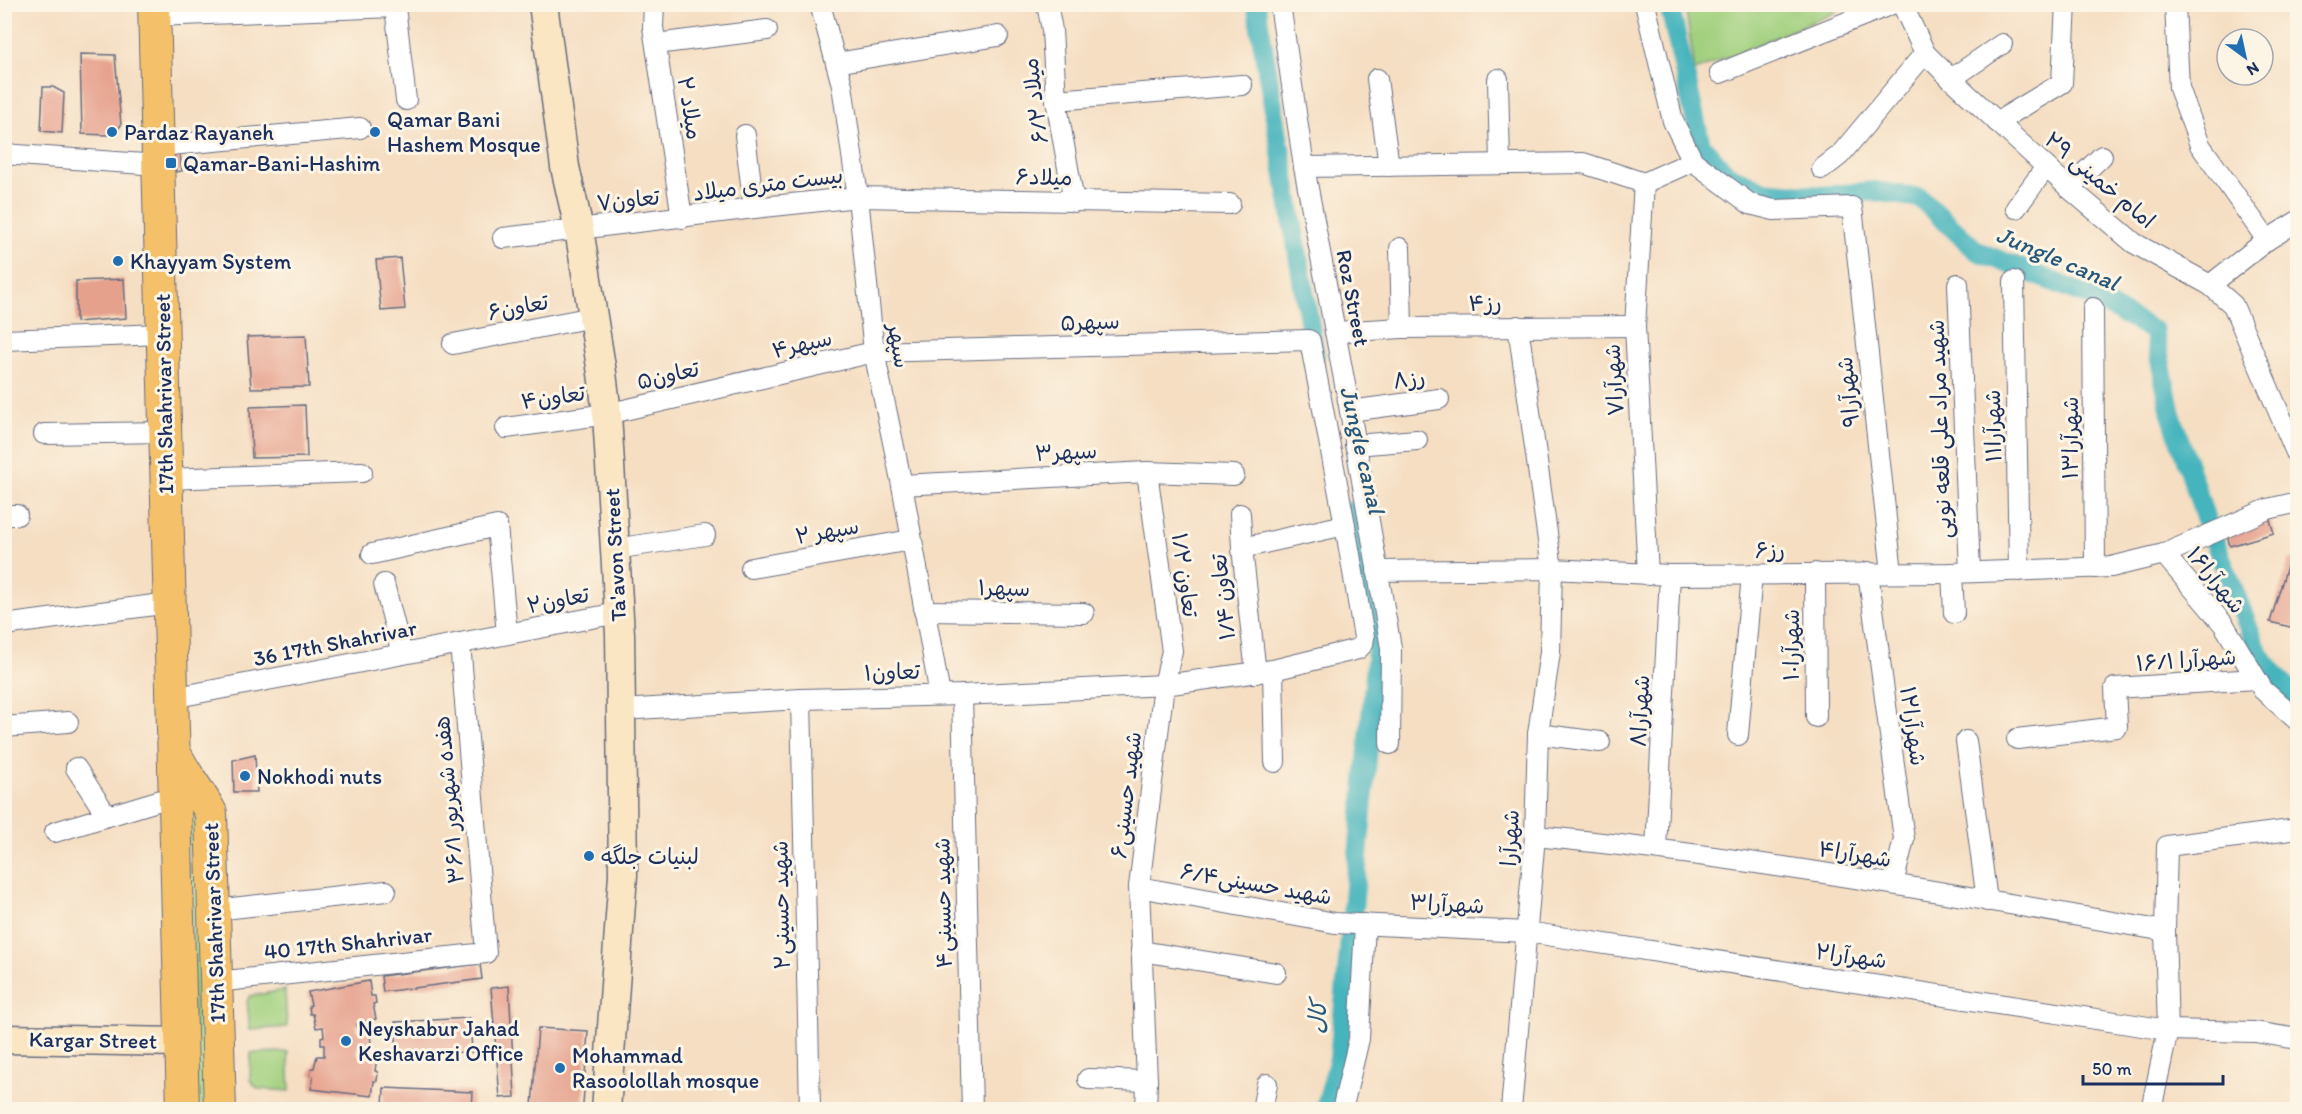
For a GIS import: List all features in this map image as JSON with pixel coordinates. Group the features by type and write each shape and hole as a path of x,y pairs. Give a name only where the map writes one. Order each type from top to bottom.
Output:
{"main road":[{"name":"17th Shahrivar Street","path":"154,10 183,1110"},
{"name":"17th Shahrivar Street","path":"173,747 182,770 204,799 211,813 220,1110"}],"street":[{"name":"Ta'avon Street","path":"543,4 565,166 579,229 607,414 615,549 621,710 623,875 606,1110"},
{"name":"میلاد ۲","path":"654,4 653,27 682,218"},
{"name":"سپهر","path":"820,4 842,85 858,197 874,352 902,485 940,695"},
{"name":"میلاد ۶/۲","path":"1047,4 1052,30 1056,100 1074,202"},
{"name":"Roz Street","path":"1280,4 1304,167 1350,411 1390,648 1390,744"},
{"path":"1304,167 1583,163 1644,183 1693,161 1673,121 1645,4"},
{"path":"1720,73 1892,4"},
{"name":"امام خمینی ۲۹","path":"1902,4 1925,53 1951,80 2069,188 2134,243 2210,285 2233,305 2296,454"},
{"path":"1997,122 2062,83 2066,4"},
{"path":"2175,4 2179,88 2200,145 2267,240"},
{"path":"154,10 395,7 406,100"},
{"path":"656,44 767,30"},
{"path":"836,63 998,36"},
{"path":"1951,80 2002,44"},
{"path":"1822,169 1840,155 1925,53"},
{"path":"1377,79 1389,166"},
{"path":"1498,79 1500,164"},
{"path":"1056,100 1242,85"},
{"path":"13,154 158,155 360,128"},
{"path":"745,135 754,208"},
{"path":"2069,188 2102,156"},
{"name":"شهرآرا۹","path":"1693,161 1750,204 1774,210 1852,207 1892,573"},
{"path":"2016,208 2046,167"},
{"name":"شهرآرا۷","path":"1644,183 1635,326 1648,575"},
{"name":"بیست متری میلاد","path":"682,218 858,197"},
{"name":"میلاد۶","path":"858,197 1230,204"},
{"name":"تعاون۷","path":"503,238 682,218"},
{"path":"2210,285 2267,240 2298,221"},
{"path":"1400,248 1402,328"},
{"name":"شهرآرا۱۱","path":"2014,281 2019,571"},
{"name":"شهید مراد علی قلعه نویی","path":"1954,613 1961,572 1958,284"},
{"name":"شهرآرا۱۳","path":"2093,308 2095,568"},
{"name":"تعاون۶","path":"453,344 593,316"},
{"name":"شهرآرا","path":"1510,1110 1535,836 1538,734 1550,652 1552,569 1518,326"},
{"name":"رز۴","path":"1335,332 1402,328 1635,326"},
{"path":"4,340 162,334"},
{"name":"سپهر۵","path":"874,352 1308,340 1346,525"},
{"name":"سپهر۴","path":"740,383 874,352"},
{"name":"تعاون۵","path":"607,414 740,383"},
{"name":"رز۸","path":"1350,411 1439,399"},
{"name":"تعاون۴","path":"506,428 607,414"},
{"path":"44,434 165,432"},
{"path":"1355,445 1417,440"},
{"path":"166,479 362,472"},
{"name":"سپهر۳","path":"902,485 1147,472 1234,475"},
{"name":"تعاون ۱/۲","path":"1147,472 1172,651 1164,685"},
{"name":"رز۶","path":"1377,571 1552,569 1670,575 2019,571 2111,567 2164,554 2268,509 2298,502"},
{"name":"تعاون ۱/۴","path":"1240,514 1242,548 1265,672 1275,762"},
{"path":"372,554 496,525 507,634"},
{"path":"1164,685 1265,672 1358,649 1363,644 1364,637 1346,525 1242,548"},
{"path":"615,549 705,535"},
{"name":"سپهر ۲","path":"751,568 912,540"},
{"name":"شهرآرا۱۶","path":"2164,554 2224,625 2263,690 2298,721"},
{"name":"شهرآرا۱۲","path":"1868,572 1904,839 1893,884"},
{"name":"شهرآرا۱۰","path":"1815,573 1816,717"},
{"path":"1738,735 1752,574"},
{"name":"شهرآرا۸","path":"1656,849 1670,575"},
{"path":"384,584 402,654"},
{"path":"4,625 169,603"},
{"name":"سپهر۱","path":"924,611 1084,613"},
{"name":"تعاون۲","path":"507,634 618,613"},
{"name":"36 17th Shahrivar","path":"171,698 507,634"},
{"name":"هفده شهریور ۳۶/۱","path":"460,643 486,953"},
{"name":"شهرآرا ۱۶/۱","path":"2017,740 2117,727 2115,688 2256,679"},
{"name":"تعاون۱","path":"621,710 801,699 962,695 1164,685"},
{"name":"شهید حسینی۶","path":"1146,1110 1147,1081 1139,887 1164,685"},
{"name":"شهید حسینی۴","path":"962,695 972,1110"},
{"name":"شهید حسینی۲","path":"801,699 810,1110"},
{"path":"4,728 68,722"},
{"path":"1538,734 1600,742"},
{"path":"1966,741 1988,901"},
{"path":"76,768 108,816"},
{"path":"55,832 174,796"},
{"path":"2151,1110 2168,1030 2165,931 2167,846 2298,829"},
{"name":"شهرآرا۴","path":"1535,836 1656,849 1823,872 2165,931"},
{"name":"شهید حسینی۶/۴","path":"1139,887 1335,923 1365,924"},
{"path":"214,910 386,891"},
{"path":"1342,1110 1359,1040 1365,924"},
{"name":"شهرآرا۳","path":"1365,924 1527,932"},
{"name":"شهرآرا۲","path":"1527,932 2168,1030 2255,1032 2298,1039"},
{"path":"1141,951 1276,973"},
{"name":"40 17th Shahrivar","path":"216,982 486,953"},
{"name":"Kargar Street","path":"4,1039 181,1042"},
{"path":"1088,1079 1147,1081"},
{"path":"1262,1110 1267,1084"}],"green space":[{"path":"1834,4 1836,12 1695,71 1685,5"},
{"path":"187,801 198,815 209,1109 196,1109"},
{"path":"285,990 287,1027 250,1030 247,1001 250,996"},
{"path":"288,1052 290,1091 258,1089 250,1080 251,1053"}],"building":[{"path":"80,54 115,55 121,125 116,132 108,135 82,134"},
{"path":"43,87 53,87 64,93 62,133 41,131"},
{"path":"174,154 180,154 182,171 176,172"},
{"path":"400,258 405,309 381,311 376,260"},
{"path":"124,279 126,318 76,322 76,281"},
{"path":"306,335 309,387 251,388 247,337"},
{"path":"305,405 307,457 252,458 250,407"},
{"path":"2269,517 2274,533 2230,546 2227,535"},
{"path":"2298,558 2298,629 2270,622 2289,560"},
{"name":"Nokhodi nuts","path":"255,755 257,792 234,792 233,760"},
{"path":"480,964 482,979 383,992 381,976"},
{"name":"Neyshabur Jahad Keshavarzi Office","path":"369,981 371,996 375,996 376,1003 373,1004 376,1019 357,1024 357,1030 370,1030 371,1046 357,1047 358,1054 377,1057 375,1071 378,1072 377,1081 374,1081 372,1096 311,1089 312,1068 314,1068 317,1056 324,1056 321,1037 324,1036 323,1027 316,1028 313,1014 310,1014 309,1006 311,1005 308,992"},
{"path":"509,986 515,1097 500,1098 491,988"},
{"path":"470,1018 472,1052 397,1054 395,1022"},
{"name":"Mohammad Rasoolollah mosque","path":"538,1028 588,1031 583,1105 570,1109 532,1106"},
{"path":"384,1088 473,1092 472,1110 383,1106"}],"waterway":[{"name":"Jungle canal","path":"1256,4 1315,357"},
{"name":"Jungle canal","path":"1669,4 1701,145 1727,174 1762,191 1822,196 1874,191 1920,198 1977,251 2096,299 2154,331 2171,414 2208,526"},
{"name":"Jungle canal","path":"1351,511 1379,630 1353,909"},
{"name":"Jungle canal","path":"2214,540 2259,654 2298,702"},
{"name":"کال","path":"1325,1110 1339,1058 1351,928"}],"place":[{"name":"Pardaz Rayaneh","path":"112,132"},
{"name":"Qamar Bani Hashem Mosque","path":"375,132"},
{"name":"Qamar-Bani-Hashim","path":"171,163"},
{"name":"Khayyam System","path":"118,261"},
{"name":"Nokhodi nuts","path":"245,776"},
{"name":"لبنیات جلگه","path":"589,856"},
{"name":"Neyshabur Jahad Keshavarzi Office","path":"346,1041"},
{"name":"Mohammad Rasoolollah mosque","path":"560,1068"}]}
